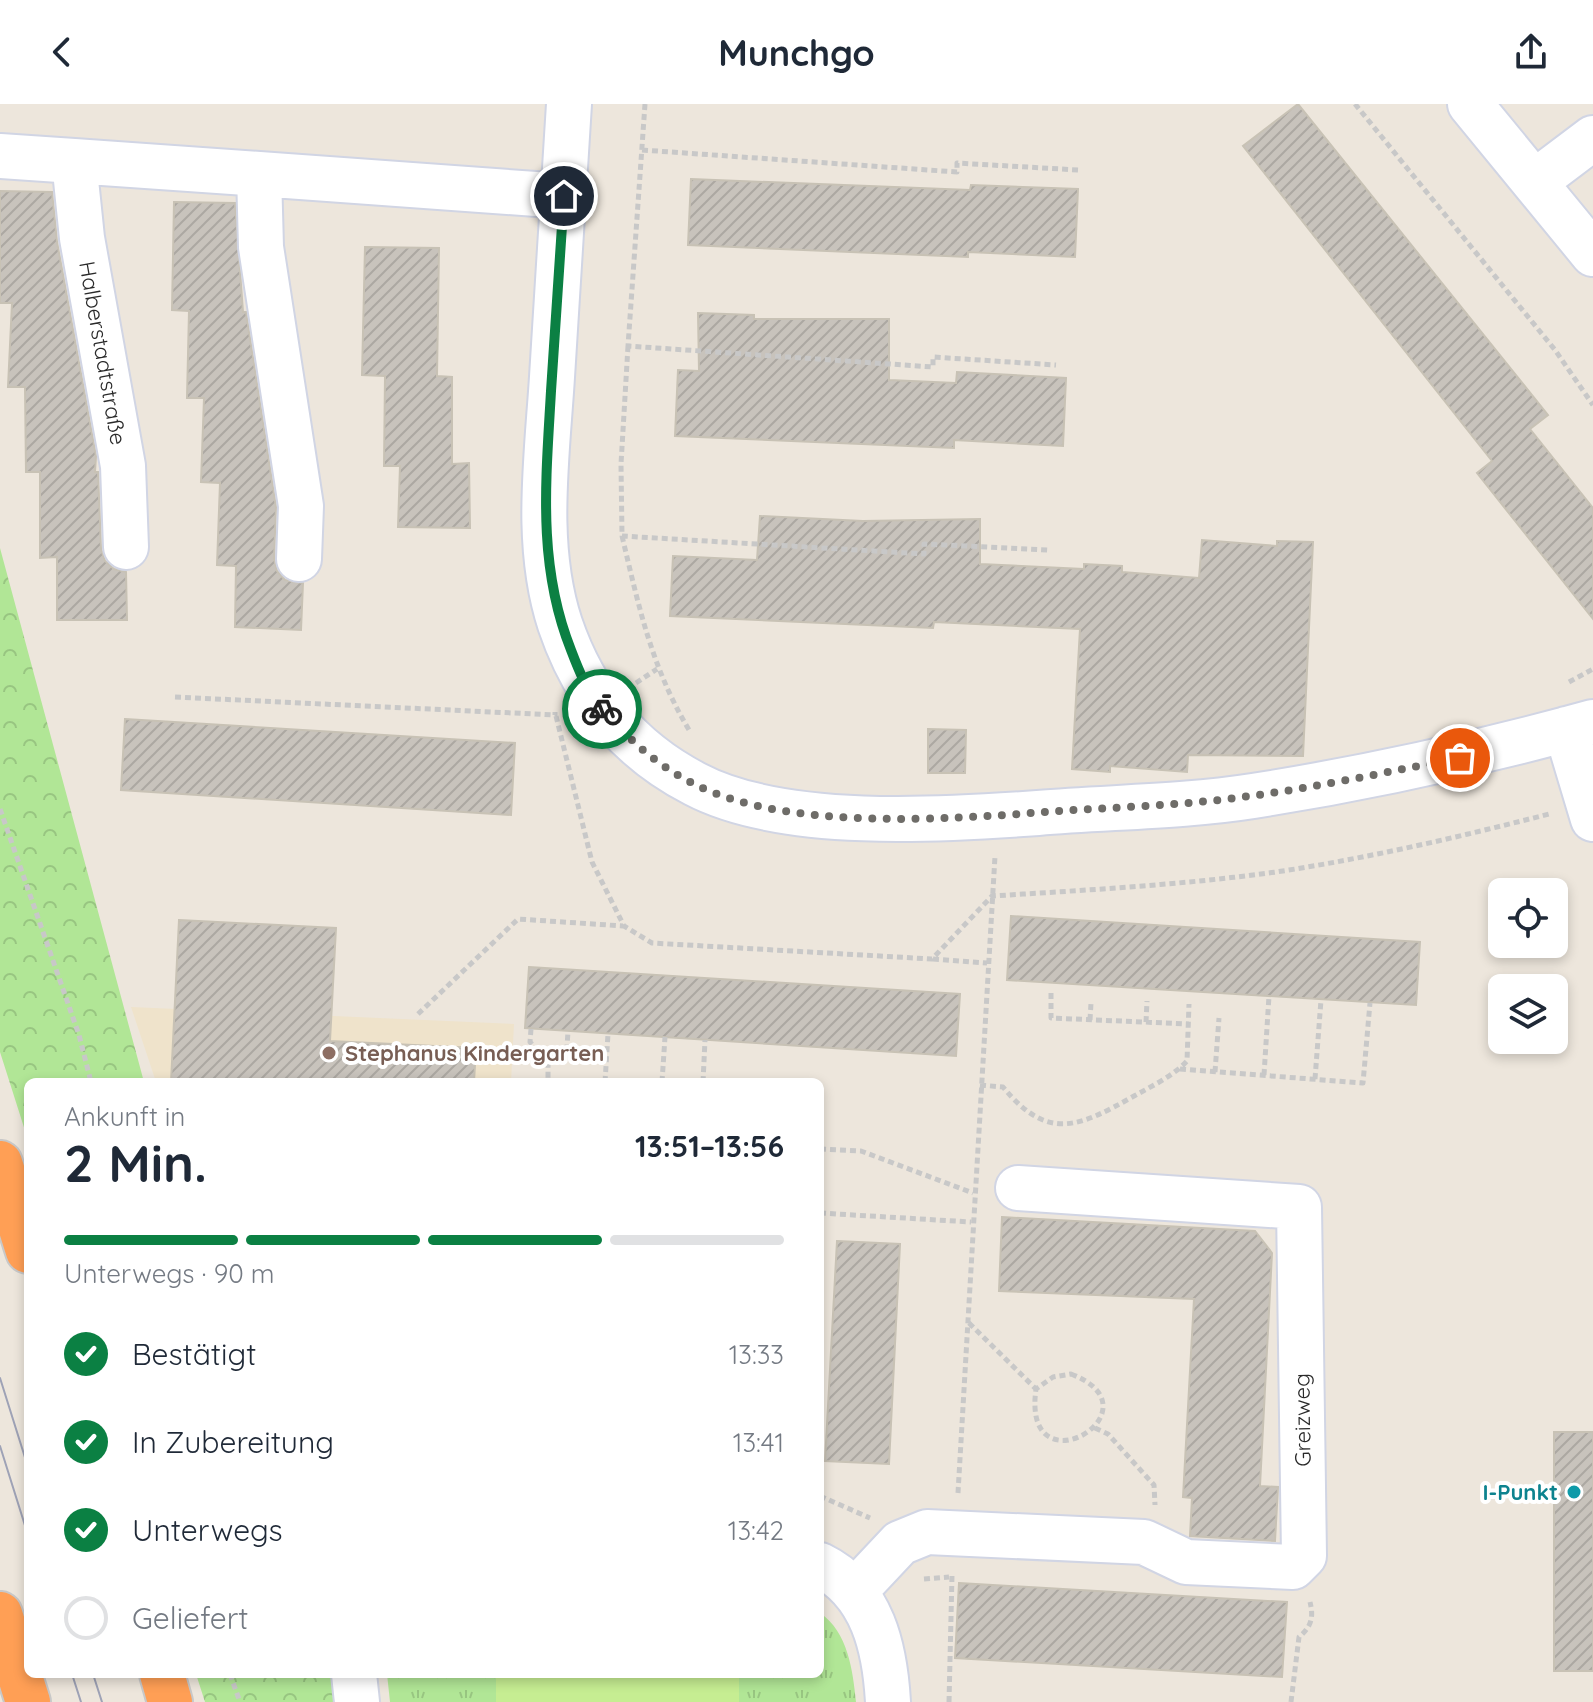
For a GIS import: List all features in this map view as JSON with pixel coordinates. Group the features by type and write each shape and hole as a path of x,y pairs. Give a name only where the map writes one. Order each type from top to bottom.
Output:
{"highway":[{"path":"0,1163 24,1238"},
{"path":"0,1614 28,1702"},
{"path":"163,1678 170,1702"}],"street":[{"path":"569,104 545,491 545,544 560,624 580,675 599,706 633,743 656,760 696,785 734,799 782,809 915,820 998,816 1249,796 1460,758 1572,713 1591,812"},
{"path":"1470,104 1593,254"},
{"path":"1536,181 1593,138"},
{"path":"0,156 564,196"},
{"name":"Halberstadtstraße","path":"74,161 82,238 123,466 126,547"},
{"path":"259,174 261,247 301,506 299,559"},
{"name":"Greizweg","path":"900,1543 927,1532 955,1532 1144,1542 1186,1562 1293,1567 1304,1556 1299,1207 1003,1198"},
{"path":"854,1592 900,1543"},
{"path":"824,1568 854,1592 880,1639 888,1702"},
{"path":"354,1678 357,1702"}],"path":[{"path":"645,104 621,464 622,536 646,638 672,702 692,736"},
{"path":"1355,104 1538,327 1593,405"},
{"path":"642,150 957,172 957,163 1078,170"},
{"path":"628,346 933,367 933,357 1056,365"},
{"path":"622,536 924,554 924,544 1048,550"},
{"path":"1572,713 1593,669"},
{"path":"175,697 555,715 599,706"},
{"path":"551,700 592,862 624,926"},
{"path":"0,809 79,1035 90,1078"},
{"path":"932,959 992,896 1171,884 1277,871 1382,854 1591,812"},
{"path":"949,1702 952,1577 968,1323 971,1222 998,816"},
{"path":"418,1014 518,919 624,926 652,943 987,963"},
{"path":"1051,993 1051,1018 1189,1024"},
{"path":"1264,1075 1269,996"},
{"path":"1315,1079 1321,1000"},
{"path":"1146,1022 1147,1001"},
{"path":"1090,1020 1091,1003"},
{"path":"1179,1069 1363,1083 1370,1003"},
{"path":"980,1085 1003,1087 1018,1107 1034,1118 1065,1123 1098,1117 1179,1069 1187,1061 1189,1004"},
{"path":"1215,1072 1219,1018"},
{"path":"531,1029 530,1042 548,1061 548,1078"},
{"path":"548,1061 567,1047 568,1031"},
{"path":"605,1078 608,1034"},
{"path":"662,1078 665,1037"},
{"path":"703,1078 705,1040"},
{"path":"824,1149 861,1151 973,1193"},
{"path":"972,1207 1003,1198"},
{"path":"824,1213 971,1222"},
{"path":"968,1323 1002,1351 1036,1389 1037,1422 1048,1435 1064,1441 1081,1439 1095,1428 1102,1411 1099,1394 1088,1380 1071,1374 1053,1377 1036,1389"},
{"path":"1095,1428 1108,1434 1154,1485"},
{"path":"824,1498 863,1513 900,1543 925,1580 967,1578"},
{"path":"1291,1702 1299,1637 1309,1629 1313,1614 1309,1600 1302,1593"},
{"path":"231,1678 240,1702"}],"shaded area":[{"name":"Stephanus Kindergarten","path":"131,1007 514,1024 511,1078 155,1078"}],"green space":[{"path":"0,548 143,1078 24,1078 24,1127 0,1052"},
{"path":"824,1617 843,1641 851,1665 856,1702 390,1702 387,1678 824,1678"},
{"path":"197,1678 331,1678 339,1702 205,1702"},
{"path":"496,1678 739,1678 739,1702 496,1702"}],"building":[{"path":"1298,104 1548,415 1530,429 1593,508 1593,619 1477,473 1492,461 1243,146"},
{"path":"691,179 970,190 971,185 1078,189 1075,257 968,252 968,257 688,245"},
{"path":"0,191 52,192 57,242 96,456 101,549 105,561 114,569 126,572 127,620 57,620 57,557 40,558 40,472 26,472 25,387 8,387 12,303 0,303"},
{"path":"174,202 235,203 243,312 246,312 276,507 274,559 277,571 285,580 303,583 301,630 235,627 236,566 217,565 220,483 201,482 204,398 187,398 189,311 172,310"},
{"path":"365,247 439,248 437,376 452,377 452,464 469,463 470,528 398,527 400,466 384,466 385,376 362,375"},
{"path":"698,313 754,315 754,319 889,319 889,380 956,383 957,372 1066,378 1063,446 954,440 954,448 675,436 678,370 699,371"},
{"path":"760,516 863,521 980,519 980,564 1084,569 1084,564 1122,566 1122,572 1199,578 1202,540 1277,546 1277,541 1313,542 1303,756 1188,755 1187,772 1110,766 1110,772 1072,769 1080,629 934,622 933,628 670,616 673,556 757,560"},
{"path":"125,719 515,743 511,815 121,790"},
{"path":"928,729 966,730 965,773 928,773"},
{"path":"1011,916 1420,942 1416,1005 1007,980"},
{"path":"179,920 336,928 330,1041 476,1048 474,1078 171,1078"},
{"path":"529,967 960,994 956,1056 525,1028"},
{"path":"1002,1217 1255,1231 1272,1253 1260,1486 1278,1487 1275,1541 1190,1536 1192,1498 1183,1497 1194,1299 999,1291"},
{"path":"837,1241 900,1244 889,1464 825,1461"},
{"path":"1554,1432 1593,1432 1593,1671 1554,1671"},
{"path":"959,1583 1287,1602 1282,1677 955,1658"}],"tram line":[{"path":"0,1378 24,1454"},
{"path":"0,1446 24,1522"},
{"path":"73,1678 81,1702"},
{"path":"94,1678 102,1702"}],"way so far":[{"path":"602,709 633,743 696,785 734,799 841,816 915,820 998,816 1249,796 1460,758"}],"place":[{"name":"Stephanus Kindergarten","path":"329,1053"},
{"name":"I-Punkt","path":"1574,1492"}],"route":[{"path":"564,196 545,491 545,544 560,624 580,675 602,709"}]}
